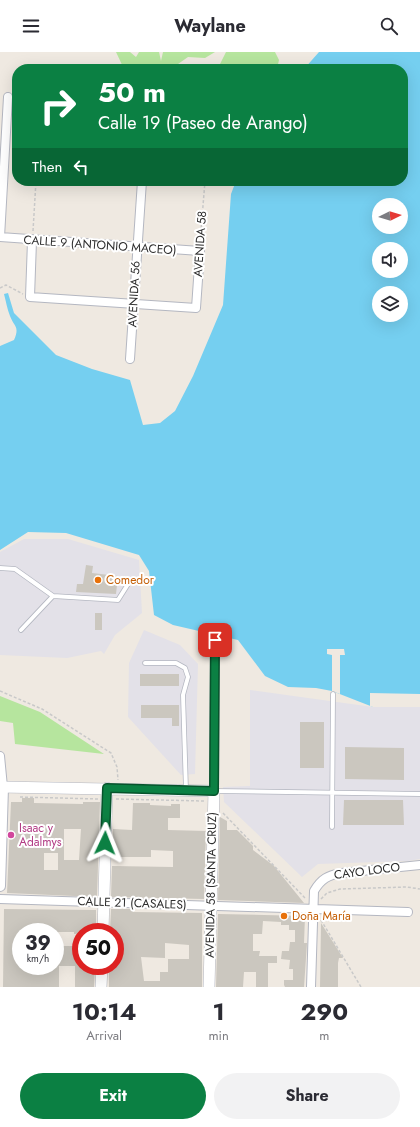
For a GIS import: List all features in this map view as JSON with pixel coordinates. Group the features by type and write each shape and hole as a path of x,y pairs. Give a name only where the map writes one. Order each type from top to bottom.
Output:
{"main road":[{"path":"2,787 214,791"},
{"path":"103,923 107,788"},
{"name":"AVENIDA 58 (SANTA CRUZ)","path":"209,987 214,791"},
{"path":"101,987 102,975"}],"street":[{"path":"0,237 8,97"},
{"name":"AVENIDA 56","path":"130,359 142,186"},
{"name":"CALLE 9 (ANTONIO MACEO)","path":"0,237 32,241 200,251"},
{"path":"32,241 30,298 134,304"},
{"name":"AVENIDA 58","path":"134,304 196,308 200,251"},
{"name":"AVENIDA 58 (SANTA CRUZ)","path":"214,791 215,640"},
{"path":"0,756 2,787 0,886"},
{"name":"CAYO LOCO","path":"312,987 314,891 320,880 331,875 420,864"},
{"name":"CALLE 21 (CASALES)","path":"0,899 408,912"}],"lane":[{"path":"0,568 15,570 53,596 118,600 130,580"},
{"path":"21,630 53,596"},
{"path":"145,663 176,663 185,668 188,677 183,695 186,790"},
{"path":"332,827 333,694"},
{"path":"214,791 332,794 420,794"}],"path":[{"path":"32,241 36,186"},
{"name":"AVENIDA 58","path":"200,251 205,186"},
{"path":"0,288 6,285 30,298"},
{"path":"0,691 42,709 111,753 116,767 118,788"},
{"path":"213,802 295,886 314,908 361,987"},
{"path":"314,908 327,893 340,889 406,887 420,889"}],"shaded area":[{"path":"24,539 68,539 139,560 142,613 115,635 104,654 101,651 67,658 0,655 0,552"},
{"path":"144,630 180,645 198,664 195,774 181,775 128,717 129,663"},
{"path":"250,690 373,707 420,707 420,859 408,861 318,864 302,877 224,802 223,787 250,786"}],"green space":[{"path":"116,52 130,52 136,57 139,52 159,52 161,61 163,52 215,52 205,58 188,57 178,64 122,64"},
{"path":"226,52 275,52 279,60 278,64 220,64"},
{"path":"0,696 40,712 104,754 15,744 13,723 0,721"}],"water":[{"path":"319,52 420,52 420,707 373,707 332,691 316,688 288,687 265,676 238,640 173,625 154,615 149,571 139,555 66,533 28,532 0,550 0,346 14,340 16,335 16,327 9,313 4,294 8,293 14,313 56,355 92,369 130,380 143,425 160,423 175,411 193,376 223,305 231,194 234,186 408,186 408,64 308,64"}],"pier":[{"path":"327,649 344,649 345,655 340,655 340,694 332,691 332,655 327,654"},
{"path":"370,693 420,694 420,707 373,707 370,706"}],"building":[{"path":"86,565 93,566 92,573 118,576 116,594 76,592 77,584 83,584"},
{"path":"95,613 102,613 102,630 95,630"},
{"path":"140,674 179,674 179,686 140,686"},
{"path":"141,705 179,705 179,726 172,726 172,718 141,718"},
{"path":"300,722 324,722 324,768 300,768"},
{"path":"345,747 404,748 404,780 345,779"},
{"path":"22,798 34,798 34,803 83,804 83,802 100,802 97,897 7,893 11,802 22,802","holes":["64,829 81,829 79,860 64,860","44,853 58,853 58,870 44,870"]},
{"path":"344,800 403,800 404,825 343,825"},
{"path":"133,803 150,803 150,805 171,806 171,804 180,804 180,818 168,818 168,830 206,831 204,899 111,897 112,866 173,867 173,851 151,850 151,857 112,857 113,829 132,830"},
{"path":"220,817 227,821 227,830 237,830 253,846 253,850 274,866 304,903 218,900"},
{"path":"4,909 96,910 96,923 72,923 72,932 64,932 64,923 12,923 12,975 59,975 59,987 3,987"},
{"path":"111,909 133,909 133,912 202,913 202,987 109,987 109,975 124,975 124,923 110,923","holes":["165,943 189,945 189,959 168,959 168,972 160,972 160,981 144,981 141,957 165,958"]},
{"path":"218,914 305,916 304,943 307,943 304,987 285,987 284,985 284,980 293,980 293,969 289,969 290,960 281,959 282,951 289,951 290,942 295,942 295,930 289,930 289,925 281,925 281,922 263,921 262,934 253,934 253,951 260,951 259,956 277,956 277,963 268,963 268,987 256,987 256,972 244,972 243,987 216,987"},
{"path":"321,923 343,958 339,958 338,963 338,987 320,987"},
{"path":"64,946 72,946 72,966 64,966"},
{"path":"75,975 95,975 94,987 75,987"}],"place":[{"name":"Comedor","path":"98,580"},
{"name":"Isaac y Adalmys","path":"11,835"},
{"name":"Doña María","path":"284,916"}],"route":[{"path":"105,843 107,788 214,791 215,640"}]}
